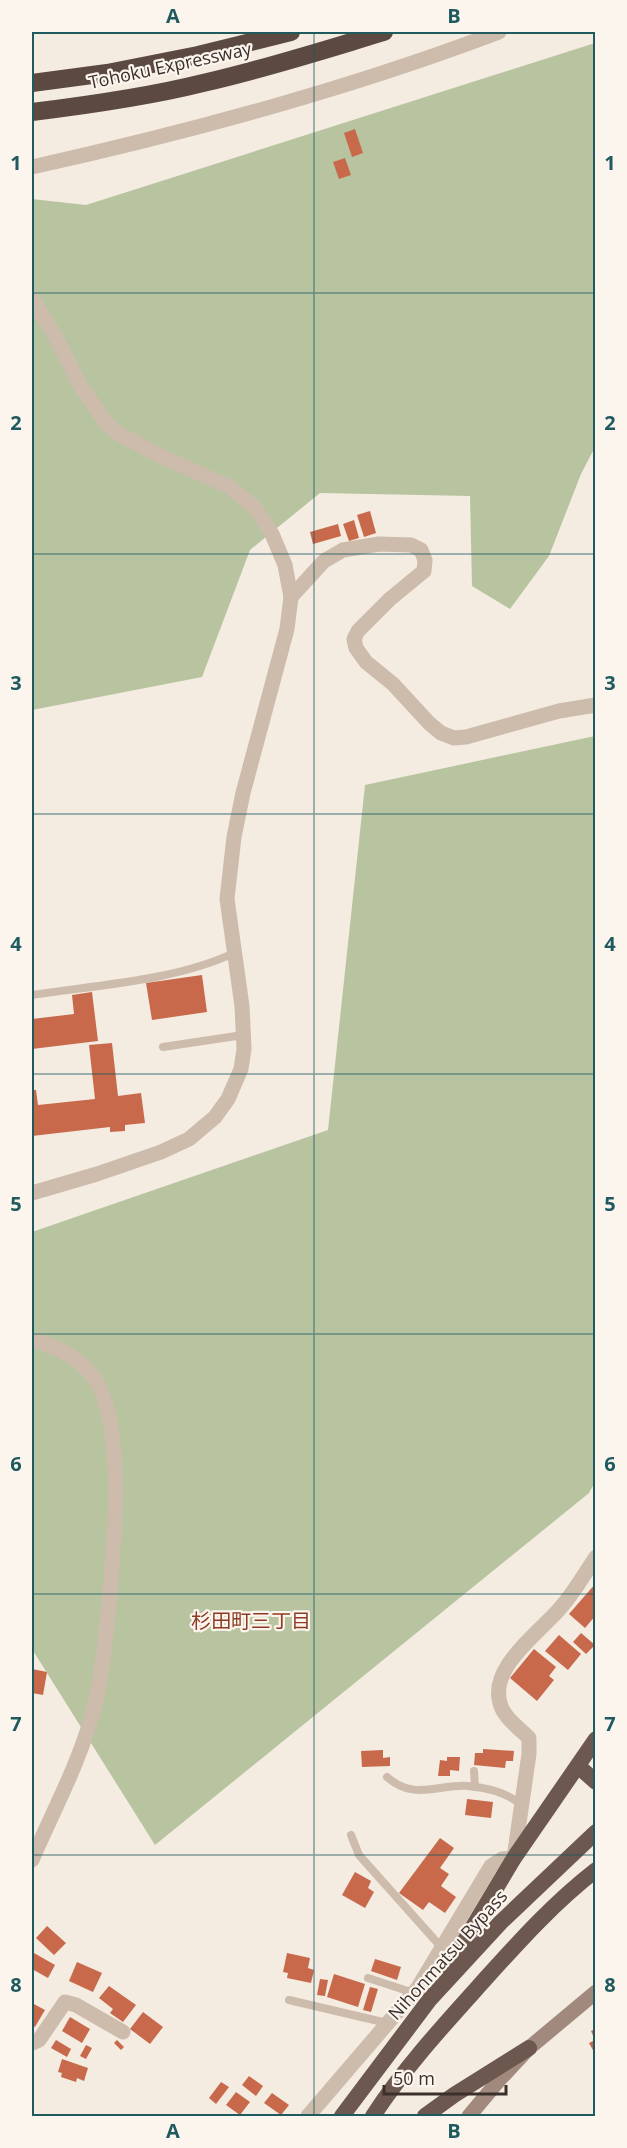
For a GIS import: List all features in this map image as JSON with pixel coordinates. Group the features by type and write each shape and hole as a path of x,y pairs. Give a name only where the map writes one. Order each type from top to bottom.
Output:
{"highway":[{"name":"Tohoku Expressway","path":"32,83 118,71 198,55 291,32"},
{"name":"Tohoku Expressway","path":"32,112 109,102 203,84 298,59 384,32"},
{"path":"430,2000 514,1858 596,1738"},
{"path":"578,1766 596,1782"},
{"name":"Nihonmatsu Bypass","path":"342,2116 430,2000 501,1922 596,1832"},
{"path":"373,2116 387,2095 452,2016 515,1946 596,1870"},
{"path":"425,2116 454,2095 529,2049"}],"main road":[{"path":"469,2116 529,2049 596,1992"}],"street":[{"path":"32,167 230,120 382,74 499,32"},
{"path":"32,298 53,332 81,387 107,424 119,434 165,458 230,487 255,508 272,534 285,565 291,597 287,629 243,793 234,837 227,899 242,1006 244,1049 241,1069 228,1099 215,1117 189,1139 127,1164 32,1193"},
{"path":"291,597 324,561 343,550 379,544 411,545 421,550 425,560 423,571 390,599 358,631 354,639 356,648 366,662 393,684 429,723 441,733 454,738 466,737 559,711 596,705"},
{"path":"32,1340 62,1351 86,1368 97,1382 105,1400 111,1426 115,1457 115,1490 110,1593 104,1655 95,1704 86,1736 32,1860"},
{"path":"308,2116 414,1992 491,1866 502,1859 514,1858 529,1754 529,1738 504,1713 499,1702 500,1682 511,1662 531,1636 562,1607 596,1557"},
{"path":"32,2043 39,2040 65,2002 76,2005 123,2032"}],"lane":[{"path":"32,995 164,975 216,961 234,953"},
{"path":"163,1047 243,1035"},
{"path":"474,1771 475,1788"},
{"path":"387,1777 397,1786 413,1790 442,1790 466,1786 506,1794 521,1804"},
{"path":"351,1835 359,1855 442,1948"},
{"path":"369,1978 414,1992"},
{"path":"289,2000 387,2023"}],"green space":[{"path":"595,43 595,447 581,474 549,556 510,609 472,586 470,496 320,493 250,550 202,677 32,710 32,199 86,205"},
{"path":"595,736 596,1480 589,1493 155,1845 32,1649 32,1232 328,1130 365,785"}],"building":[{"path":"355,129 363,153 352,157 344,133"},
{"path":"345,158 351,175 339,179 333,162"},
{"path":"370,511 376,533 364,537 357,515"},
{"path":"354,520 359,538 349,541 343,524"},
{"path":"338,524 341,536 313,544 310,532"},
{"path":"202,975 207,1012 152,1020 146,983"},
{"path":"92,992 98,1041 32,1049 32,1019 74,1014 72,995"},
{"path":"112,1043 118,1096 141,1093 145,1123 125,1125 125,1131 110,1132 110,1127 32,1136 32,1090 36,1090 38,1105 95,1099 89,1045"},
{"path":"596,1583 596,1615 585,1628 569,1614"},
{"path":"581,1633 595,1645 586,1654 573,1642"},
{"path":"559,1635 581,1654 568,1670 545,1651"},
{"path":"534,1649 556,1667 549,1676 554,1680 537,1701 510,1678"},
{"path":"32,1669 47,1672 43,1695 32,1693"},
{"path":"483,1749 514,1751 513,1761 506,1761 505,1768 474,1765 475,1753 483,1753"},
{"path":"383,1750 383,1758 390,1757 390,1766 362,1767 361,1751"},
{"path":"447,1757 460,1757 459,1771 450,1770 450,1776 438,1776 440,1760 447,1761"},
{"path":"467,1799 493,1802 491,1818 465,1815"},
{"path":"440,1838 454,1848 440,1868 449,1874 441,1886 456,1897 445,1913 429,1902 423,1910 399,1893"},
{"path":"355,1872 371,1881 368,1888 374,1892 365,1908 342,1895"},
{"path":"47,1926 66,1943 54,1955 36,1938"},
{"path":"34,1953 55,1965 48,1978 32,1969"},
{"path":"287,1953 310,1958 308,1968 314,1970 311,1983 287,1978 288,1973 283,1972"},
{"path":"375,1959 401,1967 397,1980 371,1971"},
{"path":"77,1962 102,1973 93,1992 69,1981"},
{"path":"334,1974 365,1984 358,2007 327,1997"},
{"path":"320,1979 328,1980 325,1996 317,1995"},
{"path":"109,1986 136,2005 123,2022 110,2013 113,2009 99,1998"},
{"path":"370,1987 378,1989 371,2012 363,2010"},
{"path":"32,2003 45,2010 35,2027 32,2025"},
{"path":"143,2012 163,2027 150,2044 130,2029"},
{"path":"70,2017 90,2029 82,2043 62,2031"},
{"path":"596,2029 596,2051 594,2052 589,2043 595,2040 591,2031"},
{"path":"56,2040 71,2049 67,2057 51,2048"},
{"path":"117,2040 124,2047 121,2050 114,2043"},
{"path":"86,2045 92,2048 86,2059 80,2056"},
{"path":"62,2059 88,2068 84,2081 77,2078 76,2082 61,2077 62,2073 58,2072"},
{"path":"249,2076 263,2086 256,2096 242,2085"},
{"path":"221,2082 229,2087 216,2104 209,2098"},
{"path":"236,2092 250,2102 240,2115 226,2105"},
{"path":"272,2093 289,2105 281,2115 264,2103"}],"district":[{"name":"杉田町三丁目","path":"251,1621"}]}
